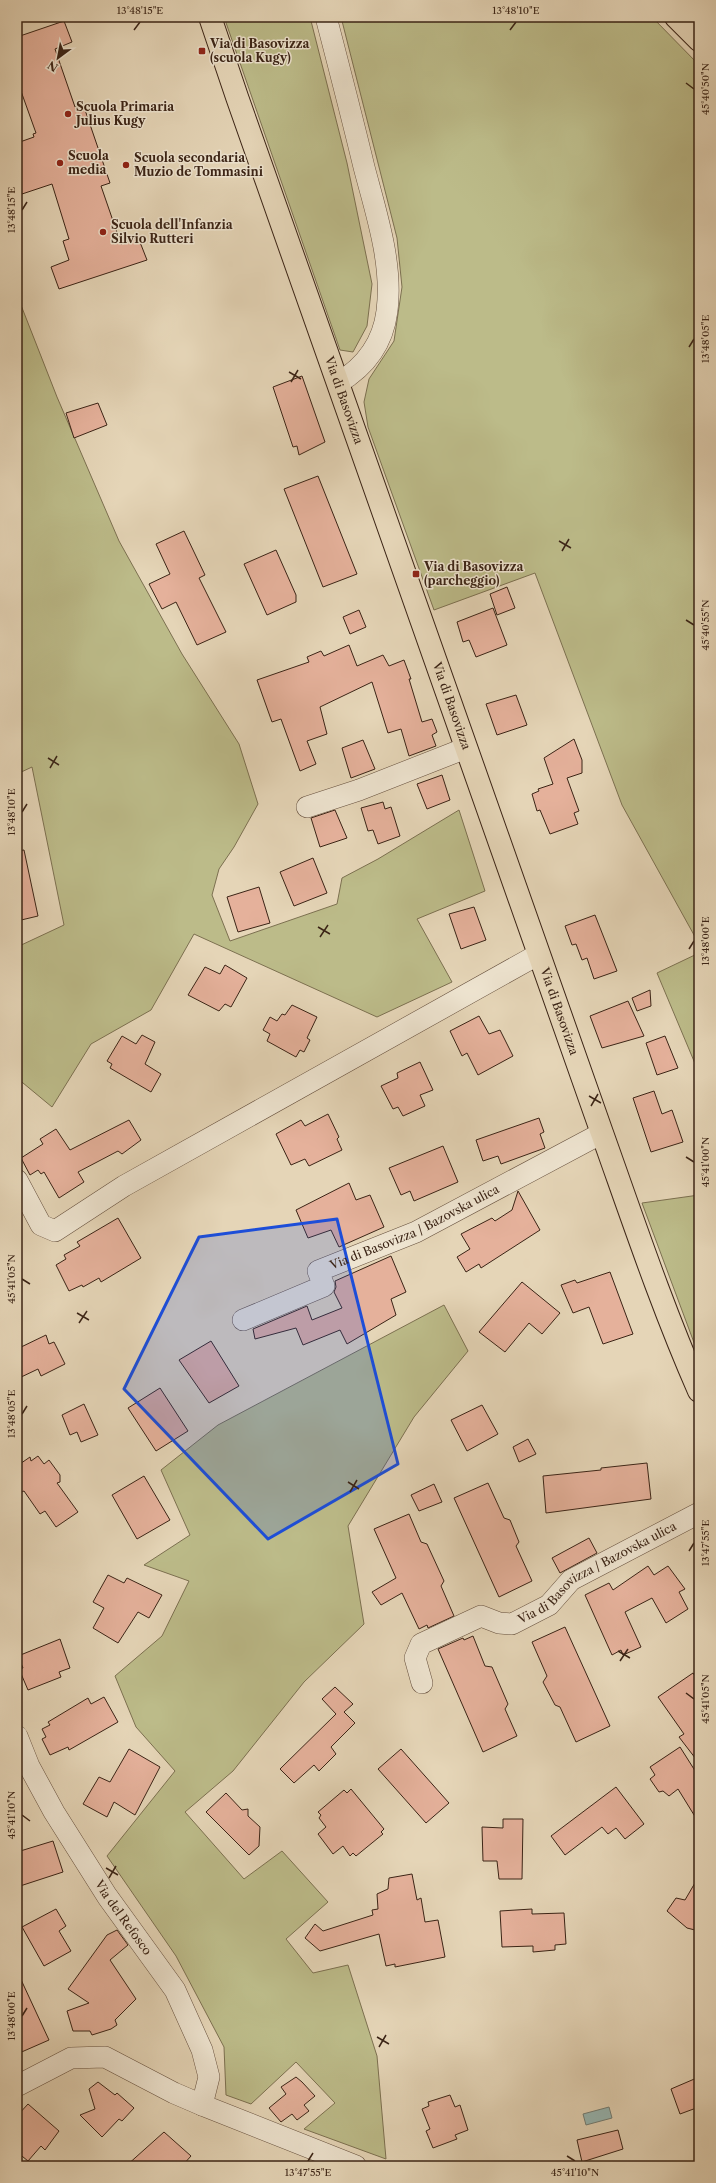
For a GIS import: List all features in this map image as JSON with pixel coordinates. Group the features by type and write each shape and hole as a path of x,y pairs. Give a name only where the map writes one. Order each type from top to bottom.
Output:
{"main road":[{"name":"Via di Basovizza","path":"210,17 602,1133 681,1350 699,1391"},
{"path":"676,17 699,40"}],"street":[{"path":"326,17 375,208 384,252 388,285 387,311 382,333 374,350 364,364 338,383"},
{"path":"307,807 359,790 466,748"},
{"path":"17,1180 41,1225 55,1231 124,1186 539,954"},
{"name":"Via di Basovizza / Bazovska ulica","path":"243,1320 324,1286 318,1271 416,1232 602,1133"},
{"name":"Via di Basovizza / Bazovska ulica","path":"422,1683 415,1658 421,1644 481,1616 499,1623 512,1624 549,1605 571,1580 699,1513"},
{"name":"Via del Refosco","path":"17,1736 29,1766 54,1812 107,1896 175,1990 202,2050 209,2077 202,2105"},
{"path":"17,2086 71,2058 105,2057 174,2093 356,2166"}],"highlighted area":[{"path":"337,1219 398,1464 268,1539 124,1389 199,1237"}],"shaded area":[{"path":"224,17 310,17 347,163 372,284 367,326 353,352 340,350"},
{"path":"341,17 652,17 699,65 699,944 622,805 535,573 434,610 368,427 364,402 369,379 394,341 402,287 397,238"},
{"path":"17,295 57,397 119,541 182,654 239,744 258,804 234,847 219,869 212,895 230,941 337,904 342,878 378,859 459,810 485,891 417,919 452,982 377,1017 194,934 151,1010 91,1044 52,1107 17,1078 17,947 64,925 32,767 17,774"},
{"path":"699,953 699,1073 657,973"},
{"path":"699,1195 699,1356 642,1203"},
{"path":"444,1305 468,1351 414,1417 348,1526 364,1624 304,1682 233,1771 185,1812 244,1879 282,1851 328,1902 286,1939 313,1973 348,1965 377,2056 386,2159 304,2129 335,2103 296,2062 251,2104 226,2095 224,2047 176,1956 107,1856 175,1771 136,1727 115,1676 162,1636 189,1581 144,1565 190,1535 161,1470 218,1425"}],"water":[{"path":"609,2107 612,2118 586,2125 583,2114"}],"building":[{"name":"Scuola media","path":"64,21 72,42 55,49 75,107 83,104 110,183 101,186 121,244 138,237 147,260 59,289 51,267 69,260 63,241 69,239 52,184 22,194 17,179 17,143 34,137 33,134 36,133 17,80 17,37"},
{"path":"302,376 325,442 299,455 297,446 293,447 273,387"},
{"path":"98,403 107,425 74,438 66,413"},
{"path":"318,476 357,574 323,587 284,489"},
{"path":"184,531 205,575 199,578 226,632 197,645 176,602 162,609 149,584 170,574 156,544"},
{"path":"276,550 296,595 296,602 267,615 244,564"},
{"path":"507,587 515,608 497,615 490,594"},
{"path":"493,608 507,645 476,657 469,640 463,642 457,622"},
{"path":"359,610 366,627 350,634 343,617"},
{"path":"349,645 357,666 383,655 389,666 404,660 411,679 409,679 422,722 432,719 437,732 432,735 436,746 409,756 401,729 388,733 372,682 320,707 327,734 307,741 316,764 300,771 281,719 272,722 257,680 309,662 307,657 321,651 324,656"},
{"path":"516,695 527,725 497,735 486,704"},
{"path":"574,739 582,760 582,773 567,778 579,811 574,813 578,824 550,834 540,810 537,811 532,794 539,791 538,789 553,784 544,758"},
{"path":"363,740 375,769 351,778 342,748"},
{"path":"442,775 450,800 427,809 417,784"},
{"path":"383,802 385,809 391,807 400,836 378,844 373,830 368,831 361,808"},
{"path":"335,810 347,838 320,847 311,818"},
{"path":"24,850 38,916 17,921 17,851"},
{"path":"313,858 327,893 294,906 280,872"},
{"path":"259,887 270,923 238,932 227,897"},
{"path":"474,907 486,940 461,949 449,914"},
{"path":"595,915 617,971 594,979 587,958 582,960 576,944 572,945 565,926"},
{"path":"225,965 247,978 231,1007 225,1004 219,1011 188,995 205,967 220,974"},
{"path":"650,990 651,1006 637,1011 632,998"},
{"path":"628,1001 644,1036 602,1048 590,1016"},
{"path":"292,1005 317,1017 307,1038 310,1040 304,1052 300,1050 296,1057 267,1041 270,1034 263,1030 270,1017 277,1021 282,1014 285,1015"},
{"path":"479,1016 489,1034 500,1030 513,1056 478,1075 467,1053 462,1056 450,1031"},
{"path":"142,1035 155,1042 145,1064 161,1074 151,1092 110,1068 112,1064 107,1061 122,1036 136,1044"},
{"path":"665,1036 678,1068 657,1075 646,1043"},
{"path":"420,1062 433,1090 420,1095 425,1106 403,1116 398,1107 393,1109 381,1086 398,1078 397,1073"},
{"path":"654,1091 662,1114 672,1110 683,1142 651,1152 633,1098"},
{"path":"328,1114 339,1137 337,1139 342,1150 309,1166 305,1159 291,1165 276,1134 301,1120 305,1126"},
{"path":"539,1118 544,1132 540,1134 545,1148 501,1164 498,1156 483,1161 476,1140"},
{"path":"129,1120 141,1140 122,1154 118,1151 78,1172 84,1182 59,1198 44,1172 41,1174 38,1170 30,1175 21,1158 43,1144 40,1139 56,1129 70,1150"},
{"path":"443,1146 458,1182 414,1201 410,1191 401,1195 389,1168"},
{"path":"349,1183 356,1200 370,1195 384,1227 339,1247 331,1230 308,1238 296,1210"},
{"path":"518,1191 540,1230 481,1268 479,1264 466,1272 457,1257 470,1249 461,1234 492,1218 495,1221 512,1210"},
{"path":"118,1218 141,1258 101,1282 99,1278 83,1287 82,1285 69,1291 56,1265 66,1259 64,1255 80,1246 77,1242"},
{"path":"391,1256 406,1292 391,1299 396,1315 347,1344 340,1330 303,1345 296,1328 255,1339 253,1329 307,1306 312,1320 342,1308 334,1292 336,1287 335,1281"},
{"path":"610,1272 633,1334 603,1344 589,1307 573,1313 561,1285 575,1280 577,1283"},
{"path":"522,1282 560,1313 542,1334 529,1323 505,1352 479,1332"},
{"path":"46,1335 49,1344 54,1342 65,1364 41,1376 38,1369 17,1379 17,1349"},
{"path":"211,1341 239,1386 209,1403 179,1360"},
{"path":"160,1388 188,1431 156,1451 128,1408"},
{"path":"84,1404 98,1435 81,1442 77,1432 70,1435 62,1415"},
{"path":"482,1405 498,1434 467,1451 451,1420"},
{"path":"528,1439 536,1454 519,1462 513,1447"},
{"path":"38,1456 44,1464 49,1460 60,1475 60,1482 57,1483 78,1512 56,1527 45,1511 40,1514 24,1491 17,1494 17,1466 30,1457 31,1461"},
{"path":"647,1463 651,1499 546,1513 543,1476 601,1470 601,1468"},
{"path":"144,1476 170,1520 137,1539 112,1495"},
{"path":"488,1483 504,1518 510,1520 519,1542 516,1546 532,1581 499,1597 454,1498"},
{"path":"434,1484 442,1502 419,1511 411,1495"},
{"path":"409,1514 421,1542 427,1544 444,1581 441,1586 454,1616 428,1628 427,1625 419,1629 402,1593 381,1605 372,1592 396,1578 374,1529"},
{"path":"589,1538 597,1553 560,1573 552,1558"},
{"path":"648,1566 654,1575 668,1566 685,1589 679,1592 688,1609 666,1623 652,1598 625,1612 641,1647 623,1655 621,1650 612,1655 585,1595 609,1583 613,1590"},
{"path":"108,1575 124,1583 127,1578 162,1595 149,1618 138,1612 118,1643 93,1628 104,1608 93,1602"},
{"path":"565,1627 610,1726 576,1742 560,1707 555,1705 543,1682 547,1676 532,1642"},
{"path":"473,1636 485,1666 492,1667 508,1704 505,1709 517,1736 483,1752 438,1649 463,1638 464,1640"},
{"path":"60,1639 70,1668 59,1672 61,1677 28,1690 19,1669 23,1668 18,1656"},
{"path":"693,1673 699,1682 699,1763 679,1737 684,1734 658,1697"},
{"path":"335,1687 353,1704 344,1712 355,1723 331,1747 336,1754 319,1771 314,1765 294,1783 280,1769 336,1714 322,1699"},
{"path":"104,1697 118,1722 69,1750 68,1747 50,1755 42,1739 46,1737 42,1729 50,1725 48,1722 88,1698 91,1704"},
{"path":"680,1747 699,1777 699,1823 678,1789 669,1796 663,1791 659,1792 650,1779 655,1775 650,1767"},
{"path":"129,1749 160,1767 135,1815 114,1802 107,1817 83,1804 99,1777 110,1782"},
{"path":"401,1749 449,1803 426,1823 378,1769"},
{"path":"616,1787 644,1824 625,1839 616,1828 608,1834 602,1827 565,1855 551,1836"},
{"path":"351,1789 384,1829 381,1832 383,1834 356,1856 353,1853 350,1856 343,1846 333,1854 318,1834 326,1827 319,1818 321,1815 318,1812 344,1790 347,1793"},
{"path":"226,1793 242,1810 248,1809 248,1816 260,1827 259,1846 249,1855 206,1812"},
{"path":"503,1819 523,1819 522,1879 499,1879 497,1861 483,1861 482,1827 503,1828"},
{"path":"53,1841 63,1872 17,1887 17,1852"},
{"path":"412,1874 417,1900 421,1898 425,1922 438,1920 445,1957 395,1967 395,1964 386,1966 379,1934 320,1951 305,1938 315,1924 323,1931 373,1915 372,1910 378,1909 377,1894 388,1889 389,1878"},
{"path":"699,1876 699,1931 687,1928 667,1911 676,1898 685,1900"},
{"path":"56,1909 66,1926 59,1931 71,1951 44,1966 22,1927"},
{"path":"532,1909 532,1914 564,1913 566,1944 555,1945 555,1950 533,1952 533,1946 502,1947 500,1911"},
{"path":"117,1930 128,1945 110,1960 136,1999 115,2020 117,2025 111,2029 92,2035 90,2031 73,2031 67,2011 89,2003 68,1989 107,1935"},
{"path":"17,1971 49,2040 17,2054"},
{"path":"296,2077 315,2096 304,2105 309,2111 297,2120 292,2114 281,2122 269,2108 286,2094 281,2087"},
{"path":"699,2077 699,2107 680,2114 671,2089"},
{"path":"98,2082 115,2095 117,2093 134,2108 122,2121 119,2119 102,2137 80,2115 95,2109 89,2089"},
{"path":"450,2095 455,2107 460,2105 468,2130 455,2135 457,2139 433,2148 426,2131 430,2129 422,2109 429,2106 428,2102"},
{"path":"28,2104 59,2131 45,2150 41,2146 28,2161 17,2152 17,2116"},
{"path":"618,2130 623,2149 582,2162 577,2140"},
{"path":"164,2132 191,2156 182,2166 126,2166"}],"place":[{"name":"Via di Basovizza (scuola Kugy)","path":"202,51"},
{"name":"Scuola Primaria Julius Kugy","path":"68,114"},
{"name":"Scuola media","path":"60,163"},
{"name":"Scuola secondaria Muzio de Tommasini","path":"126,165"},
{"name":"Scuola dell'Infanzia Silvio Rutteri","path":"103,232"},
{"name":"Via di Basovizza (parcheggio)","path":"416,574"}]}
